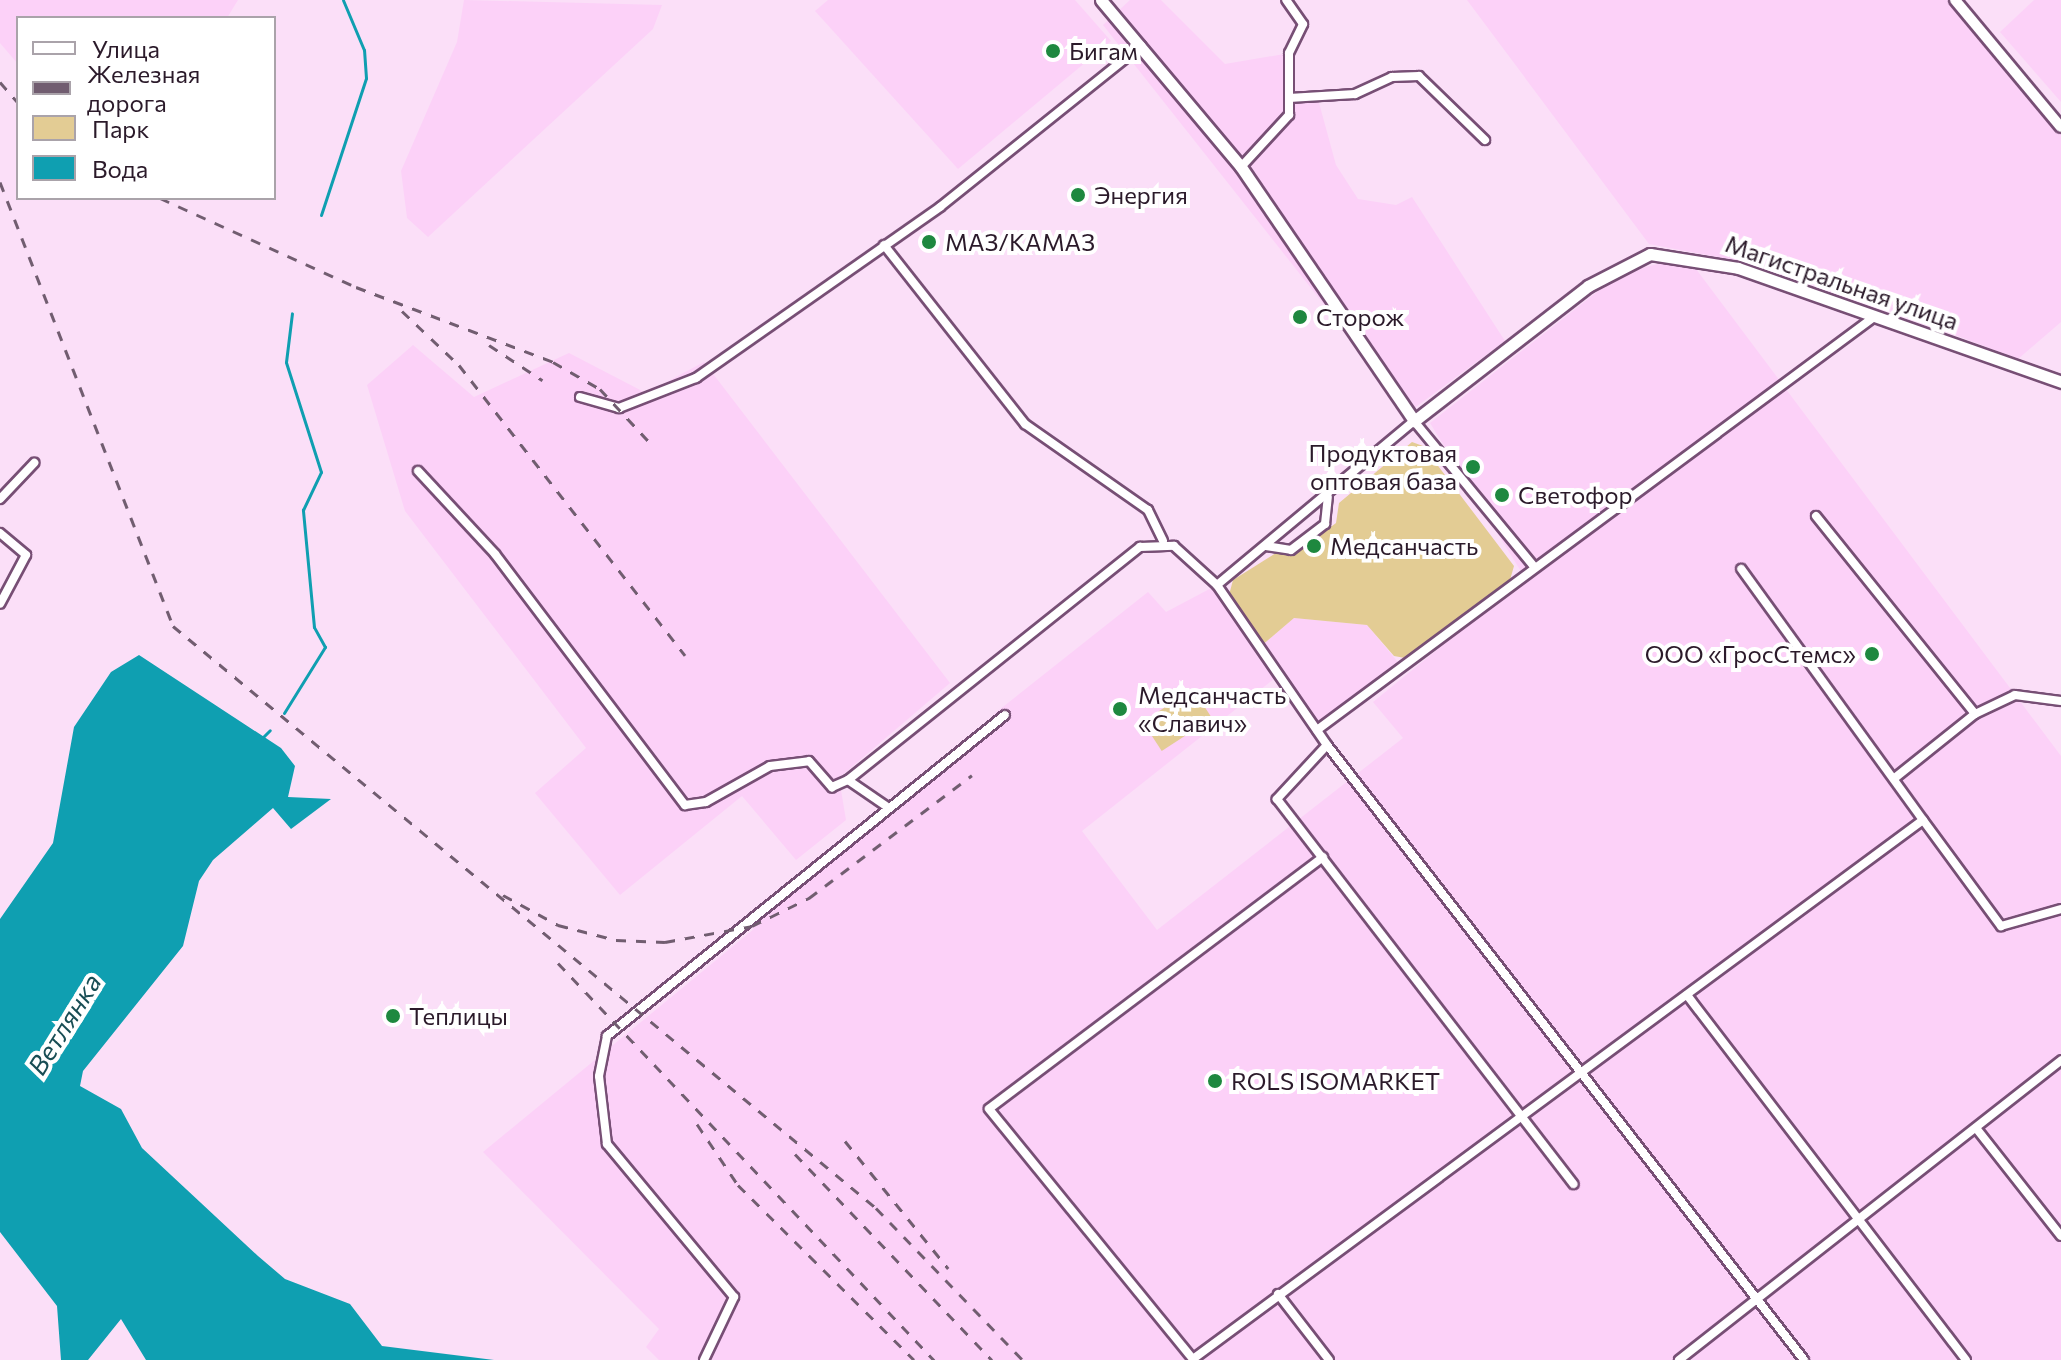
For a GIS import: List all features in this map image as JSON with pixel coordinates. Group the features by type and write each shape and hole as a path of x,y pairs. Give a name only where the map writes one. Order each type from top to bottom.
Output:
{"main road":[{"path":"1101,0 1241,167 1414,421"},
{"name":"Магистральная улица","path":"1414,421 1588,286 1650,254 1701,257 2061,382"}],"street":[{"path":"1241,167 1285,127 1289,98 1289,53 1303,24 1286,0"},
{"path":"1955,0 2061,127"},
{"path":"580,397 619,408 696,378 884,245 1141,46"},
{"path":"1289,98 1355,94 1392,77 1419,76 1485,140"},
{"path":"884,245 1025,424 1148,510 1163,541 1217,585 1327,745 1586,1075 1804,1360"},
{"path":"1317,730 1874,317"},
{"path":"1217,585 1328,496 1414,421 1535,568"},
{"path":"0,499 34,463"},
{"path":"418,471 495,554 685,805 706,802 770,766 809,761 832,787 848,780 1140,547 1163,541"},
{"path":"1266,546 1291,550 1325,524 1328,496"},
{"path":"1816,516 1975,714"},
{"path":"0,533 26,555 0,604"},
{"path":"1741,569 1896,777 1923,820 2001,926 2061,909"},
{"path":"1896,777 1975,714 2015,695 2061,701"},
{"path":"704,1360 734,1297 607,1144 599,1076 607,1036 886,806 1005,715"},
{"path":"1327,745 1277,799 1574,1184"},
{"path":"848,780 886,806"},
{"path":"1323,857 989,1109 1193,1359 1278,1294 1586,1075 1687,995 1923,820"},
{"path":"1687,995 1966,1360"},
{"path":"1679,1360 1860,1221 2061,1060"},
{"path":"1976,1128 2061,1236"},
{"path":"1278,1294 1329,1360"}],"shaded area":[{"path":"0,0 238,0 228,16 16,16 16,62 0,43"},
{"path":"464,0 662,5 653,29 428,237 407,218 401,171 457,42"},
{"path":"828,0 1075,0 1111,41 958,169 815,11"},
{"path":"1130,0 1161,0 1225,64 1290,53 1289,98 1318,99 1336,165 1358,199 1396,205 1412,197 1505,341 1409,412 1103,25"},
{"path":"1467,0 1955,0 2061,127 2061,322 2018,359 1785,270 1649,244"},
{"path":"2034,0 2061,0 2061,102 2000,32"},
{"path":"1687,257 2061,756 2061,1360 659,1360 646,1347 659,1329 483,1152 754,929 747,921 1000,723 994,714 1148,592 1166,612 1217,585 1260,647 1294,618 1367,625 1402,667 1317,730 1279,675 1082,831 1157,930 1403,738 1373,702 1525,578 1430,423 1621,273"},
{"path":"413,345 474,397 569,353 646,393 704,362 950,683 839,778 846,820 796,860 742,796 620,895 535,793 586,748 405,511 367,385"}],"green space":[{"path":"1412,442 1423,446 1514,566 1510,580 1405,658 1394,656 1367,625 1294,618 1260,647 1229,595 1233,580 1276,553 1292,556 1336,523 1339,503"},
{"path":"1193,689 1212,718 1162,751 1143,722"}],"water":[{"path":"139,655 281,748 295,766 288,797 331,799 291,829 273,808 213,860 199,881 183,946 83,1071 80,1086 121,1109 142,1148 258,1256 285,1279 350,1304 382,1346 494,1360 146,1360 121,1319 88,1360 61,1360 57,1306 0,1232 0,919 53,843 74,727 111,672"}],"waterway":[{"name":"Ветлянка","path":"321,215 366,78 364,50 343,0"},
{"name":"Ветлянка","path":"284,713 325,647 314,627 303,510 321,472 286,362 292,313"},
{"name":"Ветлянка","path":"262,738 270,730"}],"railway":[{"path":"0,82 16,101"},
{"path":"0,182 173,626 876,1208 1023,1360"},
{"path":"164,200 356,287 553,362 600,389 653,446"},
{"path":"402,311 459,365 685,655"},
{"path":"489,345 542,380"},
{"path":"503,895 558,925 616,940 665,942 752,926 809,898 972,775"},
{"path":"558,963 934,1360"},
{"path":"697,1124 738,1185 914,1360"},
{"path":"845,1141 948,1268"},
{"path":"795,1154 992,1360"}],"place":[{"name":"Бигам","path":"1053,51"},
{"name":"Энергия","path":"1078,195"},
{"name":"МАЗ/КАМАЗ","path":"929,242"},
{"name":"Сторож","path":"1300,317"},
{"name":"Продуктовая оптовая база","path":"1473,467"},
{"name":"Светофор","path":"1502,495"},
{"name":"Медсанчасть","path":"1314,546"},
{"name":"ООО «ГросСтемс»","path":"1872,654"},
{"name":"Медсанчасть «Славич»","path":"1120,709"},
{"name":"Теплицы","path":"393,1016"},
{"name":"ROLS ISOMARKET","path":"1215,1081"}]}
